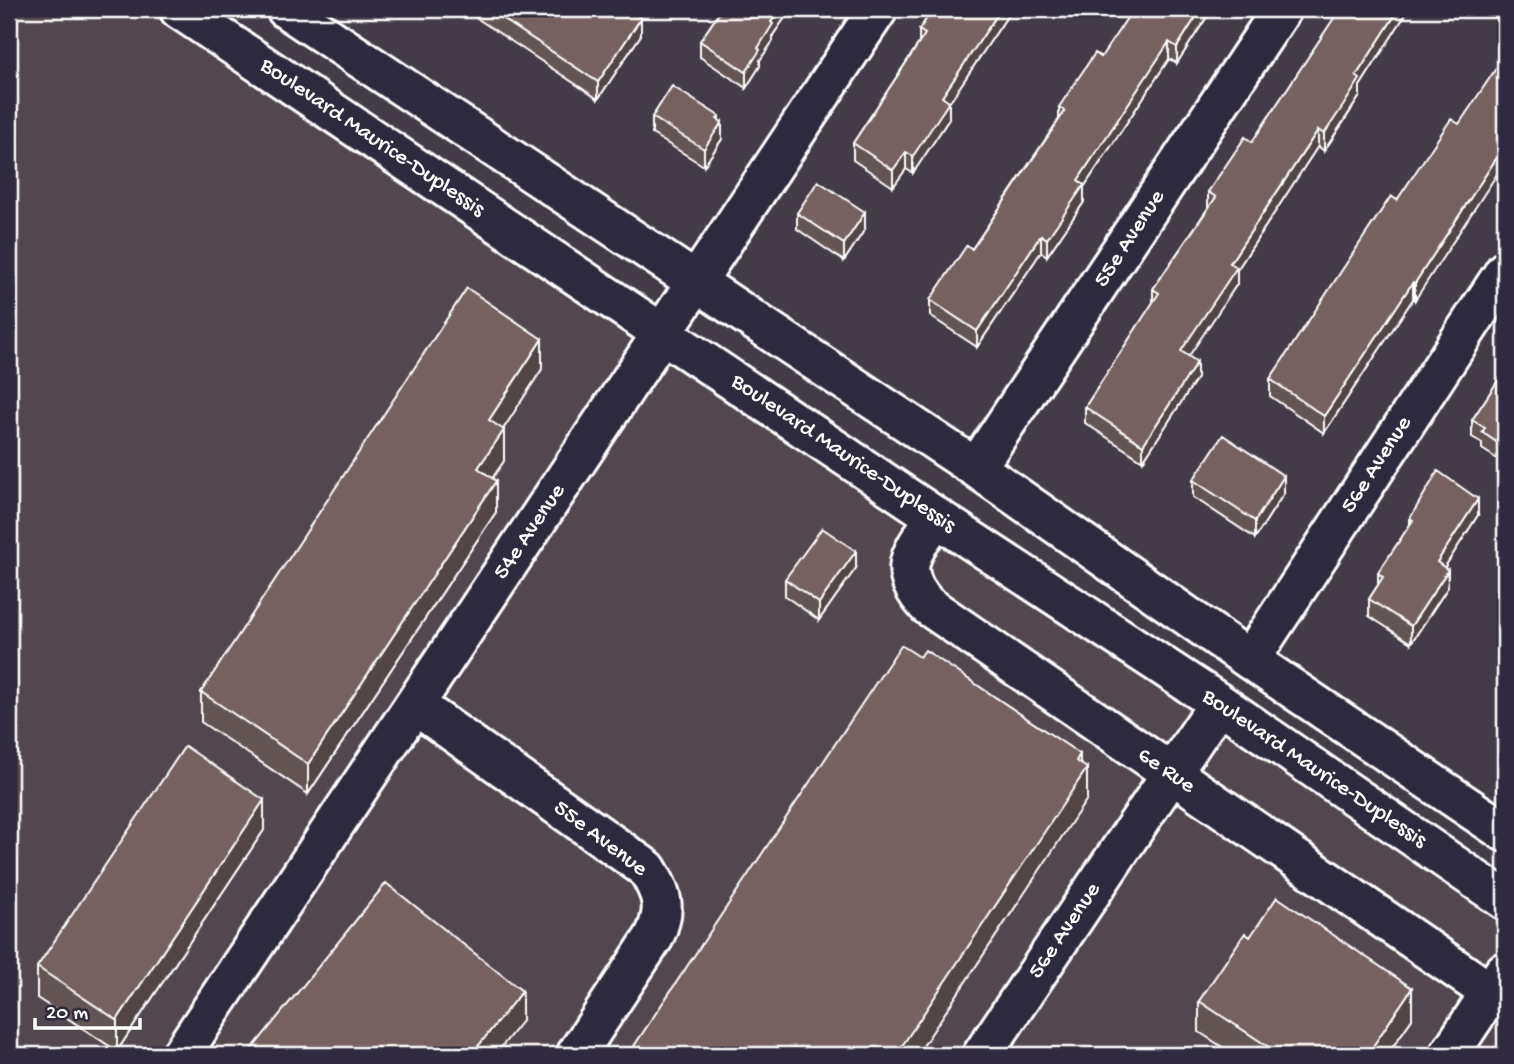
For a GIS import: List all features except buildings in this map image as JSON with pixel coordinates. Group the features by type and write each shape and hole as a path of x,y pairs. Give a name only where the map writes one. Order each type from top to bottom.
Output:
{"street":[{"name":"Boulevard Maurice-Duplessis","path":"179,9 936,517 1219,703 1505,900"},
{"path":"286,9 976,468 1250,660 1505,832"},
{"name":"54e Avenue","path":"181,1055 878,9"},
{"name":"55e Avenue","path":"976,468 1282,9"},
{"name":"56e Avenue","path":"1250,660 1505,271"},
{"name":"6e Rue","path":"936,517 911,555 908,568 910,581 927,605 1171,775 1498,981"},
{"name":"56e Avenue","path":"982,1055 1219,703"},
{"name":"55e Avenue","path":"415,705 647,870 657,885 662,901 662,921 576,1055"},
{"path":"1449,1055 1498,981"}],"shaded area":[{"path":"9,9 179,9 1505,900 1505,1055 9,1055"}]}
